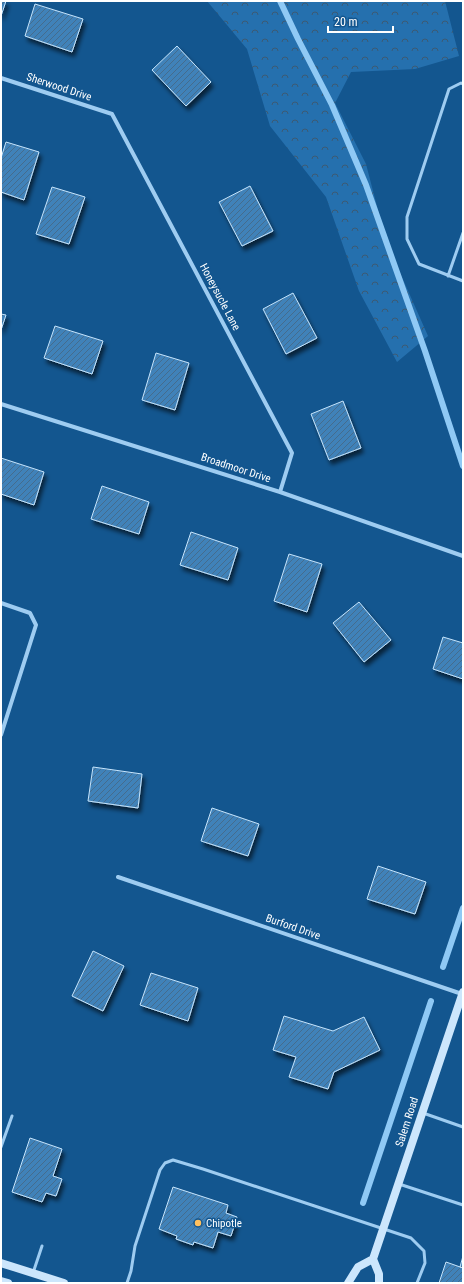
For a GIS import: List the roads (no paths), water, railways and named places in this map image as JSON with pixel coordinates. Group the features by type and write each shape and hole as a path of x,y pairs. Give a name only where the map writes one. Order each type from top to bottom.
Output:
{"main road":[{"name":"Salem Road","path":"372,1259 463,994"},
{"path":"348,1283 358,1268 372,1259 379,1274 378,1283"},
{"path":"1,1262 64,1283"},
{"path":"1,1281 8,1283"}],"street":[{"name":"Sherwood Drive","path":"1,78 112,114"},
{"name":"Honeysucle Lane","path":"112,114 292,453 280,492"},
{"name":"Broadmoor Drive","path":"1,404 280,492 463,556"},
{"path":"1,603 30,613 36,625 1,735"},
{"name":"Burford Drive","path":"118,877 463,994"}],"lane":[{"path":"463,84 461,83 449,89 407,217 407,239 419,264 463,282"},
{"path":"448,276 463,233"},
{"path":"422,1113 463,1126"},
{"path":"1,1148 12,1116"},
{"path":"127,1283 131,1271 135,1246 160,1170 165,1163 173,1160 411,1238 424,1251 425,1263 417,1283"},
{"path":"398,1184 463,1206"},
{"path":"33,1273 42,1246"}],"waterway":[{"path":"280,1 332,105 366,185 425,351 463,466"},
{"path":"443,967 463,908"},
{"path":"363,1203 431,1001"}],"place":[{"name":"Chipotle","path":"198,1223"}]}
